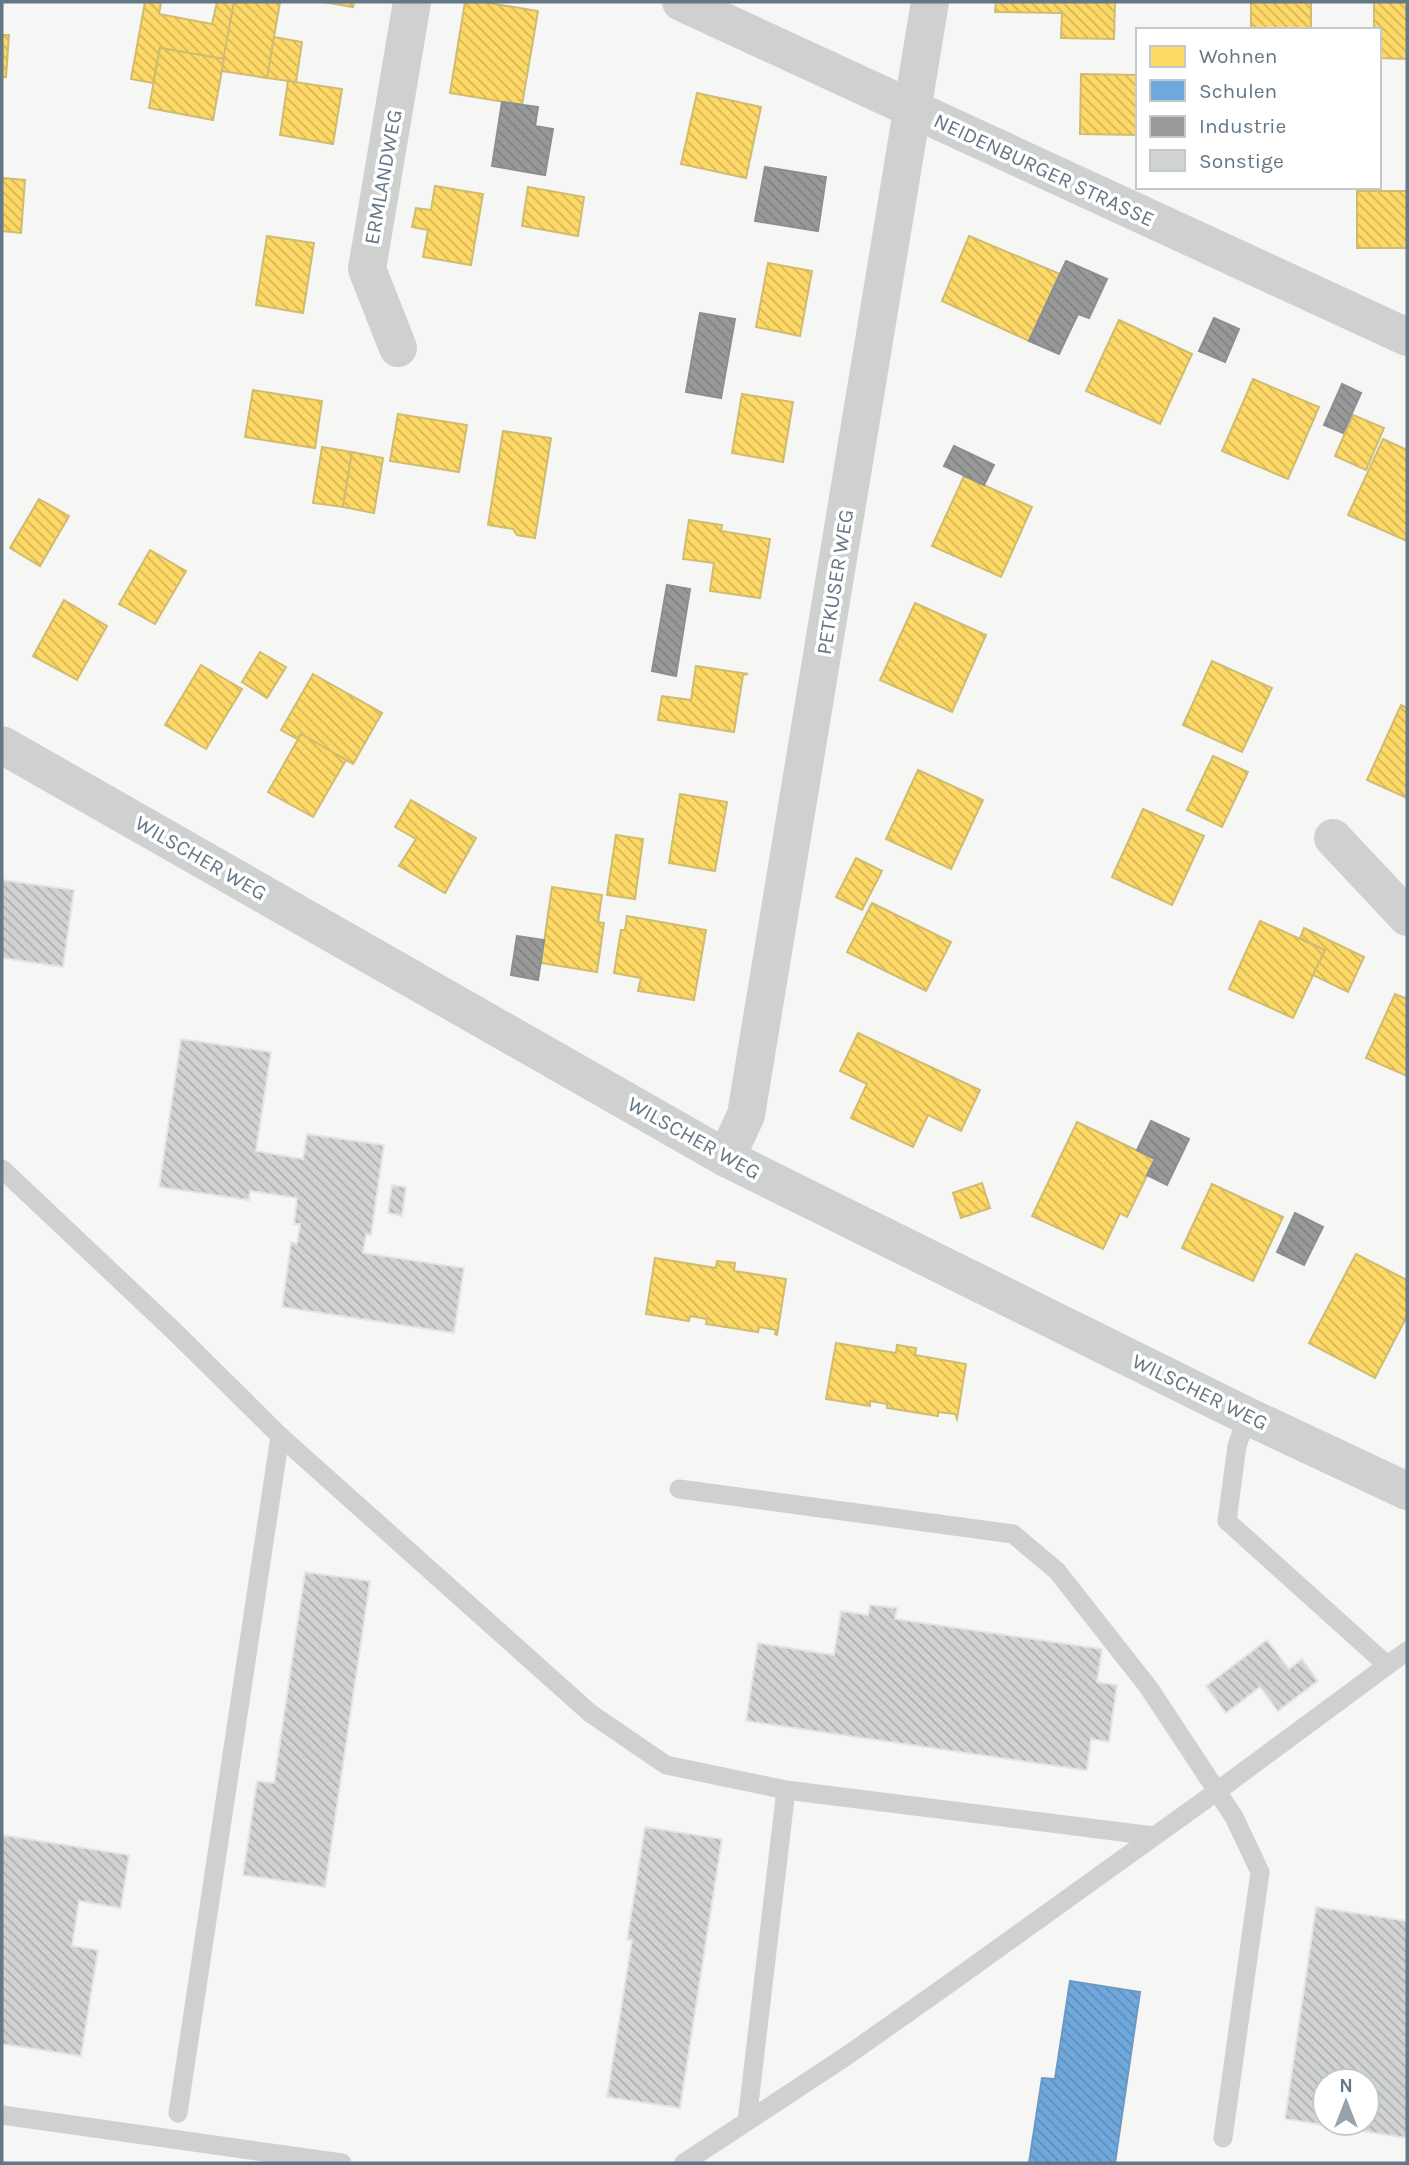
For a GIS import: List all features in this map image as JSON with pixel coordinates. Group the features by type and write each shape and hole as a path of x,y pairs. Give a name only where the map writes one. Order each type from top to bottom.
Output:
{"street":[{"name":"ERMLANDWEG","path":"398,348 367,269 412,2"},
{"name":"NEIDENBURGER STRASSE","path":"681,2 1407,337"},
{"name":"PETKUSER WEG","path":"726,1158 746,1115 930,2"},
{"name":"WILSCHER WEG","path":"2,745 726,1158 1247,1416 1407,1491"},
{"path":"1333,838 1407,917"}],"lane":[{"path":"2,1169 175,1332 280,1436 590,1713 667,1765 786,1790 1154,1836"},
{"path":"1247,1416 1237,1446 1227,1521 1387,1665"},
{"path":"178,2113 280,1436"},
{"path":"679,1489 1013,1534 1057,1572 1149,1688 1234,1817 1260,1872 1223,2138"},
{"path":"684,2163 866,2042 1216,1792 1407,1651"},
{"path":"747,2121 786,1790"},
{"path":"2,2115 342,2163"}],"building: Wohnen":[{"path":"145,2 161,2 159,14 212,24 217,2 234,2 224,59 160,48 153,83 131,79"},
{"path":"234,2 280,2 267,78 221,71"},
{"path":"324,2 354,2 353,7"},
{"path":"465,2 483,2 538,11 522,105 450,93"},
{"path":"996,2 1115,2 1114,39 1061,38 1062,13 995,12"},
{"path":"1251,2 1311,2 1311,28 1251,28"},
{"path":"1374,2 1407,2 1407,59 1381,58 1381,28 1374,28"},
{"path":"2,35 9,35 6,77 2,77"},
{"path":"274,37 302,42 296,82 267,78"},
{"path":"160,48 224,59 213,120 149,108"},
{"path":"1081,74 1136,75 1136,135 1080,134"},
{"path":"288,81 342,89 333,144 280,135"},
{"path":"697,93 761,107 746,178 681,164"},
{"path":"2,178 25,180 21,233 2,231"},
{"path":"435,186 483,194 471,265 423,257 428,230 412,227 416,208 431,210"},
{"path":"528,187 584,197 578,236 522,226"},
{"path":"1357,191 1407,191 1407,248 1357,248"},
{"path":"267,236 314,243 303,313 256,305"},
{"path":"969,236 1060,274 1029,341 942,301"},
{"path":"768,263 812,271 800,336 756,327"},
{"path":"1119,320 1192,354 1160,424 1086,391"},
{"path":"1253,379 1319,407 1288,479 1222,451"},
{"path":"253,390 322,401 315,448 245,437"},
{"path":"742,394 793,402 783,462 732,453"},
{"path":"398,414 467,425 459,472 390,461"},
{"path":"1353,415 1384,428 1366,470 1335,456"},
{"path":"503,431 551,438 535,538 517,535 513,529 488,525"},
{"path":"1383,439 1407,450 1407,541 1348,515"},
{"path":"322,447 352,452 343,507 313,503"},
{"path":"352,452 383,458 374,513 343,507"},
{"path":"964,476 1032,507 1001,577 932,546"},
{"path":"39,499 69,516 40,566 10,548"},
{"path":"689,520 722,525 721,531 770,539 760,598 710,591 714,563 683,559"},
{"path":"150,550 186,571 155,624 119,604"},
{"path":"64,600 107,626 77,680 33,656"},
{"path":"915,603 986,635 952,712 880,680"},
{"path":"260,652 286,667 267,698 242,682"},
{"path":"1212,661 1272,688 1242,752 1183,725"},
{"path":"201,665 242,689 206,749 165,725"},
{"path":"696,666 748,674 743,675 734,732 658,720 662,696 691,700"},
{"path":"313,674 382,713 353,764 301,734 297,739 281,730"},
{"path":"1401,705 1407,708 1407,798 1367,780"},
{"path":"301,734 346,760 313,817 268,792"},
{"path":"1213,756 1248,772 1222,827 1187,810"},
{"path":"918,770 983,800 951,869 886,839"},
{"path":"680,794 727,802 715,871 669,863"},
{"path":"411,800 476,838 445,893 399,866 416,839 395,827"},
{"path":"1143,809 1204,836 1172,905 1112,877"},
{"path":"616,835 643,839 635,899 607,895"},
{"path":"856,858 882,871 862,910 836,897"},
{"path":"552,887 602,895 598,922 604,923 597,972 541,963"},
{"path":"872,903 951,942 926,991 847,952"},
{"path":"627,916 706,930 694,1000 638,991 641,978 614,973 621,930 625,930"},
{"path":"1260,921 1325,950 1293,1018 1229,989"},
{"path":"1304,928 1364,957 1348,992 1313,975 1325,950 1300,938"},
{"path":"1395,994 1407,999 1407,1076 1366,1058"},
{"path":"858,1033 980,1090 961,1131 928,1115 913,1147 851,1118 867,1084 840,1071"},
{"path":"1077,1122 1155,1159 1127,1217 1120,1213 1103,1249 1032,1216"},
{"path":"982,1183 990,1208 961,1218 953,1193"},
{"path":"1212,1184 1283,1217 1253,1281 1182,1248"},
{"path":"1356,1254 1407,1280 1407,1316 1375,1378 1309,1343"},
{"path":"655,1258 716,1268 717,1261 735,1263 734,1271 786,1279 777,1335 776,1330 759,1327 758,1332 706,1324 707,1319 690,1316 689,1321 646,1314"},
{"path":"836,1343 896,1353 897,1345 916,1348 915,1355 966,1364 957,1419 955,1414 938,1412 938,1416 887,1408 887,1404 870,1401 870,1406 826,1399"}],"building: Schulen":[{"path":"1070,1981 1140,1992 1115,2163 1029,2163 1042,2078 1055,2079"}],"building: Industrie":[{"path":"502,102 538,107 535,126 553,129 545,175 492,166"},
{"path":"765,167 826,177 818,231 755,221"},
{"path":"1066,261 1107,279 1089,318 1078,314 1059,354 1029,341"},
{"path":"700,313 735,319 721,398 686,392"},
{"path":"1214,318 1239,329 1225,362 1199,351"},
{"path":"1342,384 1361,393 1343,433 1324,425"},
{"path":"954,446 994,465 984,485 944,466"},
{"path":"667,585 690,589 676,676 652,671"},
{"path":"517,936 544,940 538,980 511,975"},
{"path":"1151,1121 1189,1139 1167,1185 1147,1175 1155,1159 1137,1150"},
{"path":"1295,1213 1323,1227 1304,1265 1277,1252"}],"building: Sonstige":[{"path":"2,880 74,890 63,967 2,958"},
{"path":"181,1039 271,1052 256,1151 303,1159 307,1134 384,1145 371,1235 366,1234 363,1253 464,1268 454,1333 282,1307 291,1242 297,1244 300,1224 294,1224 297,1198 250,1191 249,1200 159,1187"},
{"path":"392,1185 406,1187 402,1216 388,1213"},
{"path":"305,1572 370,1581 325,1887 243,1875 257,1781 274,1783"},
{"path":"870,1605 897,1608 895,1619 1102,1649 1097,1682 1117,1685 1109,1742 1091,1739 1087,1770 1084,1770 746,1721 758,1643 834,1655 841,1611 868,1615"},
{"path":"1267,1640 1289,1669 1302,1659 1318,1681 1278,1711 1260,1687 1226,1713 1206,1686"},
{"path":"645,1827 722,1839 680,2108 607,2097 632,1940 627,1940"},
{"path":"2,1835 129,1855 121,1908 79,1901 72,1946 98,1950 81,2056 2,2044"},
{"path":"1316,1907 1407,1921 1407,2138 1381,2134 1381,2067 1311,2067 1311,2123 1285,2119"}]}
